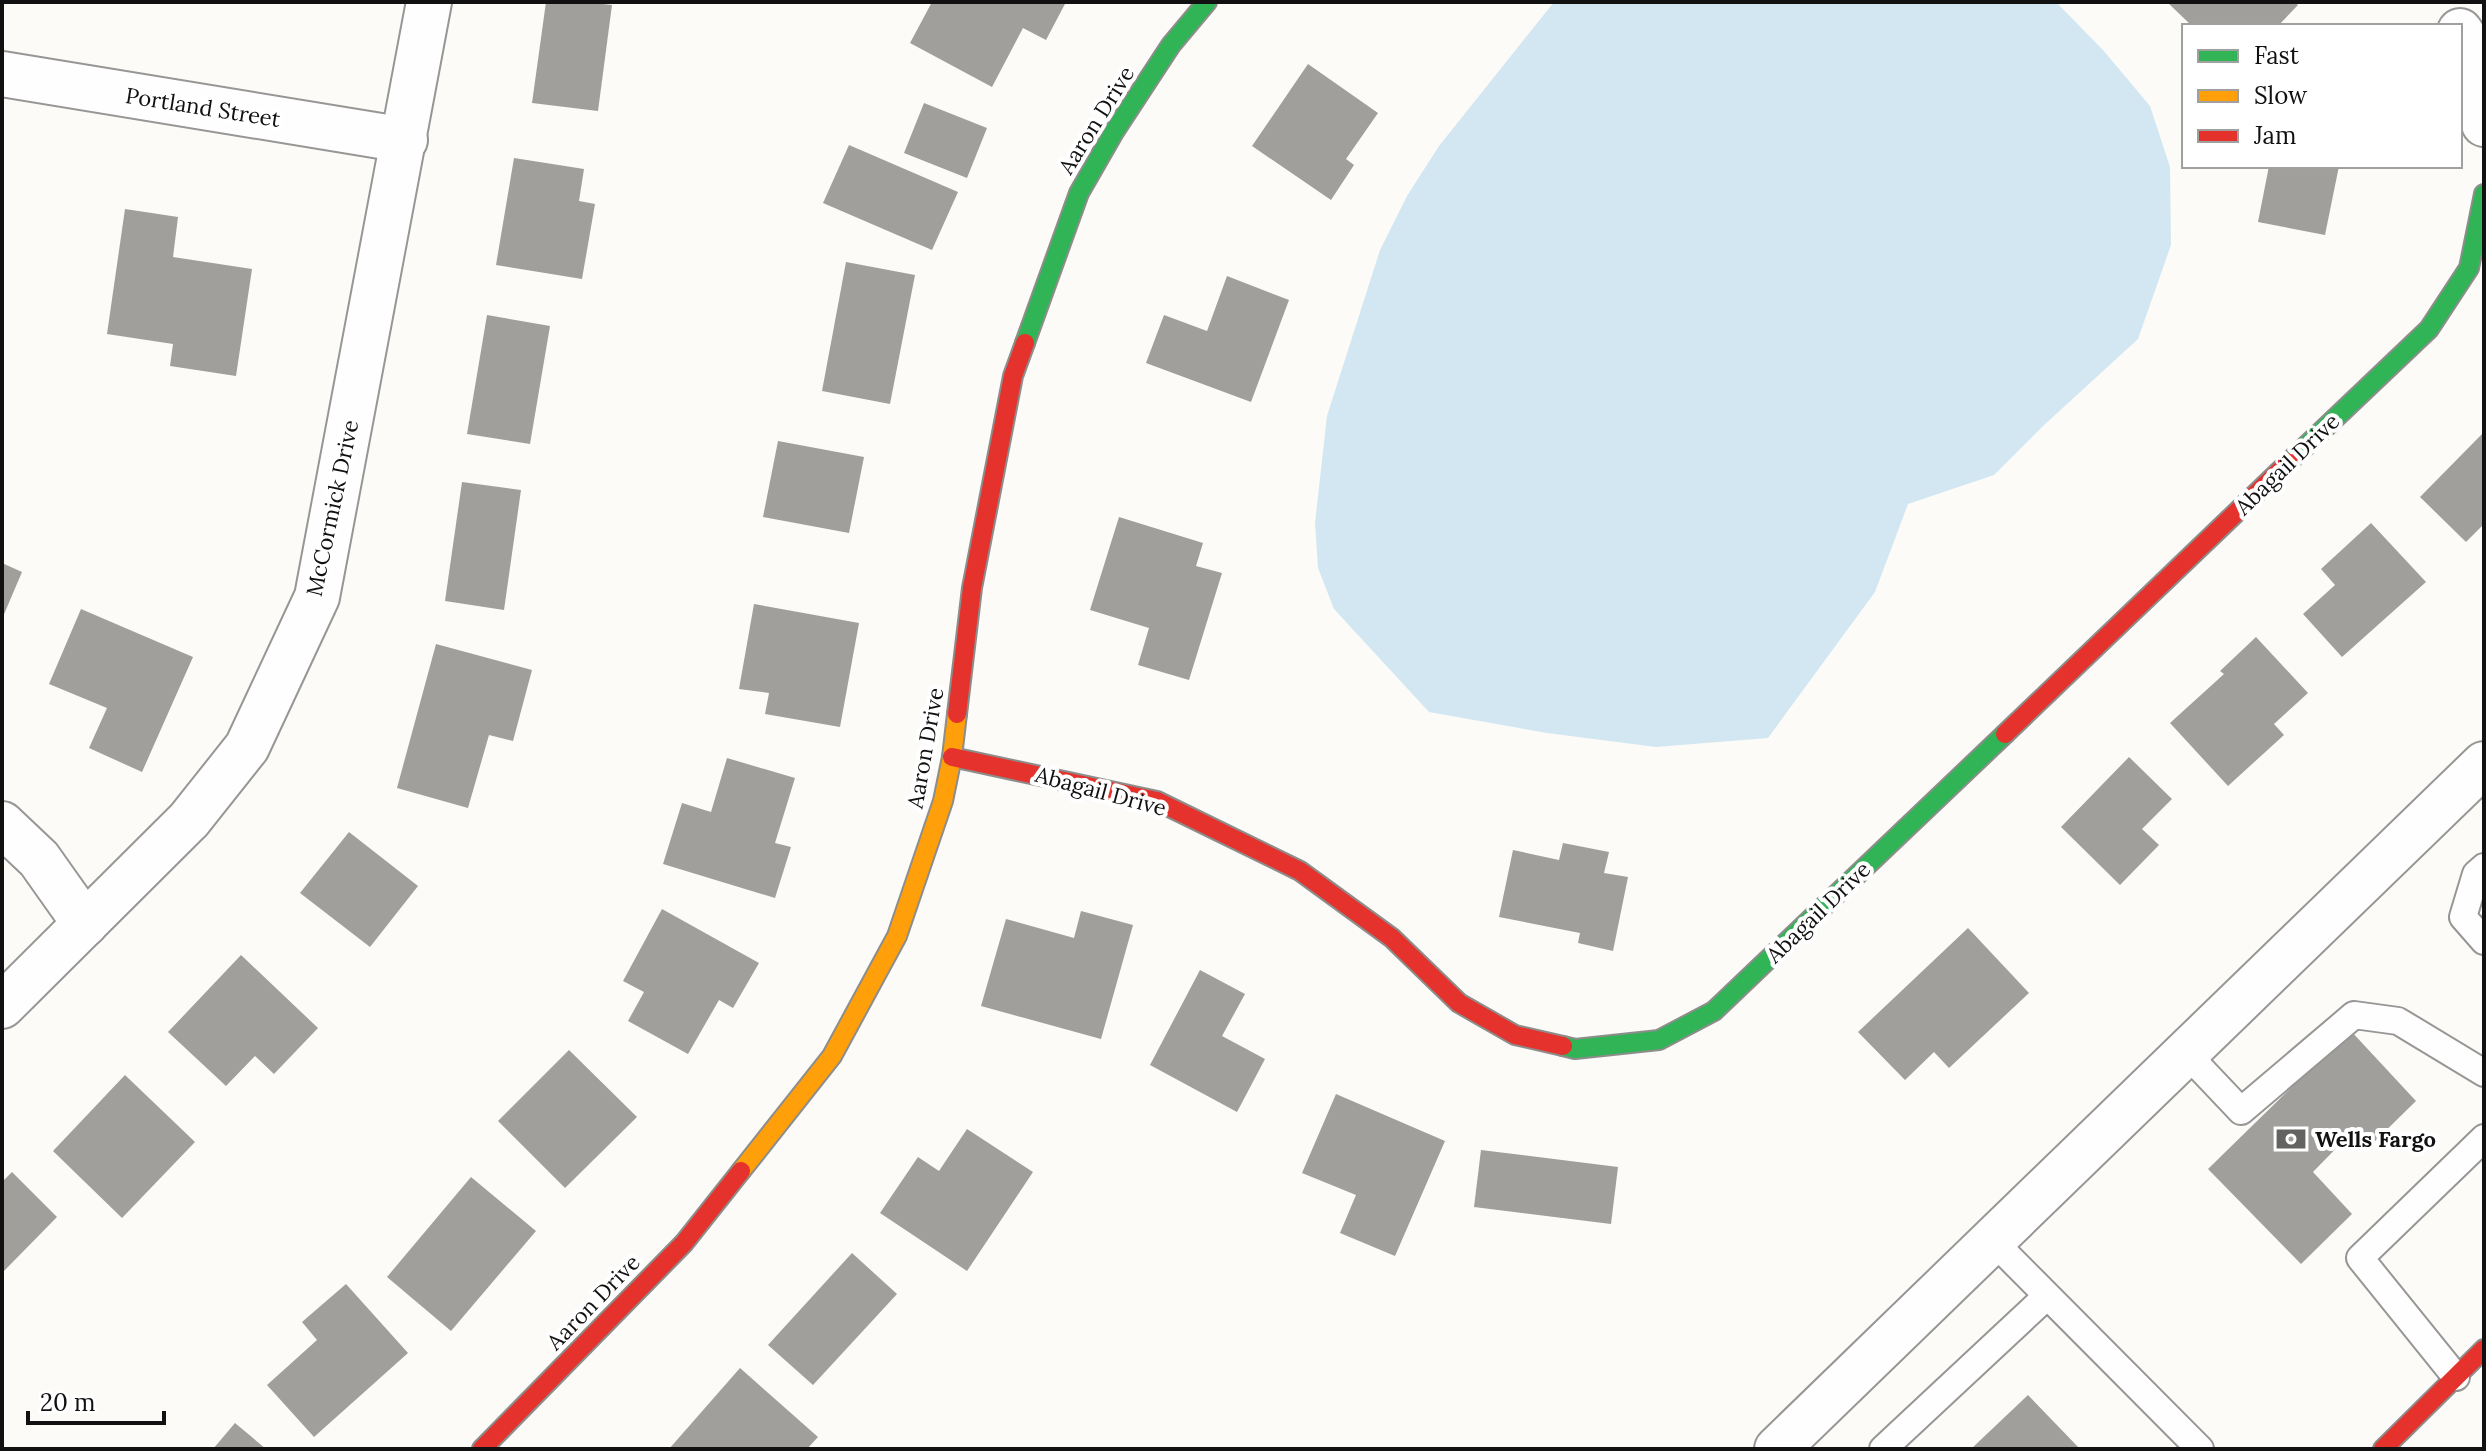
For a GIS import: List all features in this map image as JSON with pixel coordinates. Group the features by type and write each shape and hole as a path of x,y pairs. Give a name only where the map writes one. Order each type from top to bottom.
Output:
{"street":[{"name":"McCormick Drive","path":"2,1006 189,820 247,747 317,597 429,2"},
{"name":"Aaron Drive","path":"482,1449 684,1243 832,1056 897,936 943,801 952,757 972,588 1018,363 1079,193 1114,132 1171,45 1207,2"},
{"path":"2440,2 2456,24"},
{"path":"2462,34 2484,124"},
{"name":"Portland Street","path":"2,74 405,140"},
{"name":"Abagail Drive","path":"952,757 1157,801 1300,871 1392,938 1459,1003 1515,1035 1575,1049 1659,1040 1714,1011 2429,329 2469,268 2484,194"},
{"path":"1777,1449 2484,764"},
{"path":"2,824 39,859 85,924"},
{"path":"2383,1449 2483,1354"}],"lane":[{"path":"2484,867 2476,874 2463,917 2484,941"},
{"path":"2186,1053 2241,1111 2354,1015 2398,1021 2484,1073"},
{"path":"2456,1377 2360,1258 2484,1138"},
{"path":"1992,1240 2200,1449"},
{"path":"1883,1449 2047,1296"}],"water":[{"path":"1554,2 2056,2 2103,50 2150,106 2170,167 2171,245 2138,339 1994,475 1908,504 1875,592 1768,738 1656,747 1547,733 1429,712 1334,609 1318,568 1315,523 1327,416 1380,250 1407,196 1439,146"}],"building":[{"path":"546,2 612,5 598,111 532,103"},
{"path":"932,2 1066,2 1046,40 1023,28 992,87 910,43"},
{"path":"2167,2 2294,2 2298,5 2280,24 2190,24"},
{"path":"1308,64 1378,113 1346,159 1354,165 1331,200 1252,146"},
{"path":"924,103 987,128 967,178 904,153"},
{"path":"849,145 958,192 932,250 823,203"},
{"path":"514,158 584,169 579,201 595,204 582,279 496,265"},
{"path":"2269,168 2339,168 2325,235 2258,222"},
{"path":"125,209 178,217 173,257 252,269 236,376 170,366 173,344 107,334"},
{"path":"846,262 915,275 890,404 822,391"},
{"path":"1227,276 1289,300 1251,402 1146,363 1164,315 1207,331"},
{"path":"487,315 550,326 530,444 467,434"},
{"path":"2484,432 2484,524 2466,542 2420,497"},
{"path":"778,441 864,457 849,533 763,517"},
{"path":"462,482 521,490 504,610 445,601"},
{"path":"1119,517 1203,543 1196,566 1222,573 1189,680 1138,665 1149,628 1090,610"},
{"path":"2371,523 2426,582 2342,657 2303,614 2335,585 2321,569"},
{"path":"2,563 22,572 2,619"},
{"path":"754,604 859,623 840,727 765,714 769,693 739,689"},
{"path":"81,609 193,657 142,772 89,748 107,708 49,684"},
{"path":"2256,637 2308,693 2274,724 2284,735 2228,786 2170,723 2224,674 2220,671"},
{"path":"436,644 532,670 513,741 489,735 468,808 397,788"},
{"path":"2129,757 2172,799 2142,829 2159,845 2120,885 2061,827"},
{"path":"727,758 795,778 775,843 791,847 775,898 663,864 682,803 711,812"},
{"path":"349,832 418,886 370,947 300,893"},
{"path":"1563,843 1609,852 1604,873 1628,877 1613,951 1578,943 1580,933 1499,917 1513,850 1559,860"},
{"path":"662,909 759,963 733,1008 719,1000 688,1054 628,1021 644,992 623,981"},
{"path":"1081,911 1133,925 1101,1039 981,1006 1006,919 1074,938"},
{"path":"1968,928 2029,993 1949,1068 1934,1052 1905,1080 1858,1032"},
{"path":"241,955 318,1028 274,1074 255,1056 226,1086 168,1032"},
{"path":"1200,970 1245,994 1222,1036 1265,1059 1237,1112 1150,1065"},
{"name":"Wells Fargo","path":"2350,1030 2416,1101 2368,1148 2353,1131 2313,1172 2352,1214 2301,1264 2208,1169"},
{"path":"569,1050 637,1117 565,1188 498,1121"},
{"path":"125,1075 195,1142 122,1218 53,1151"},
{"path":"1336,1094 1445,1141 1395,1256 1340,1233 1356,1195 1302,1173"},
{"path":"967,1129 1033,1172 967,1271 880,1213 918,1157 939,1171"},
{"path":"1481,1150 1618,1167 1611,1224 1474,1207"},
{"path":"12,1172 57,1217 2,1273 2,1182"},
{"path":"471,1177 536,1231 451,1331 387,1277"},
{"path":"852,1253 897,1294 813,1385 768,1345"},
{"path":"346,1284 408,1353 314,1437 267,1385 317,1340 302,1322"},
{"path":"740,1368 818,1437 807,1449 669,1449"},
{"path":"2028,1395 2080,1449 1971,1449"},
{"path":"235,1423 266,1449 213,1449"}],"traffic: fast":[{"path":"1025,343 1079,193 1114,132 1171,45 1207,2"},
{"path":"2289,462 2429,329 2469,268 2484,194"},
{"path":"1563,1046 1575,1049 1659,1040 1714,1011 2005,734"}],"traffic: slow":[{"path":"741,1171 832,1056 897,936 943,801 957,714"}],"traffic: jam":[{"path":"957,714 972,588 1013,376 1025,343"},
{"path":"2005,734 2289,462"},
{"path":"952,757 1157,801 1300,871 1392,938 1459,1003 1515,1035 1563,1046"},
{"path":"482,1449 684,1243 741,1171"},
{"path":"2383,1449 2484,1349"}],"place":[{"name":"Wells Fargo","path":"2291,1139"}]}
